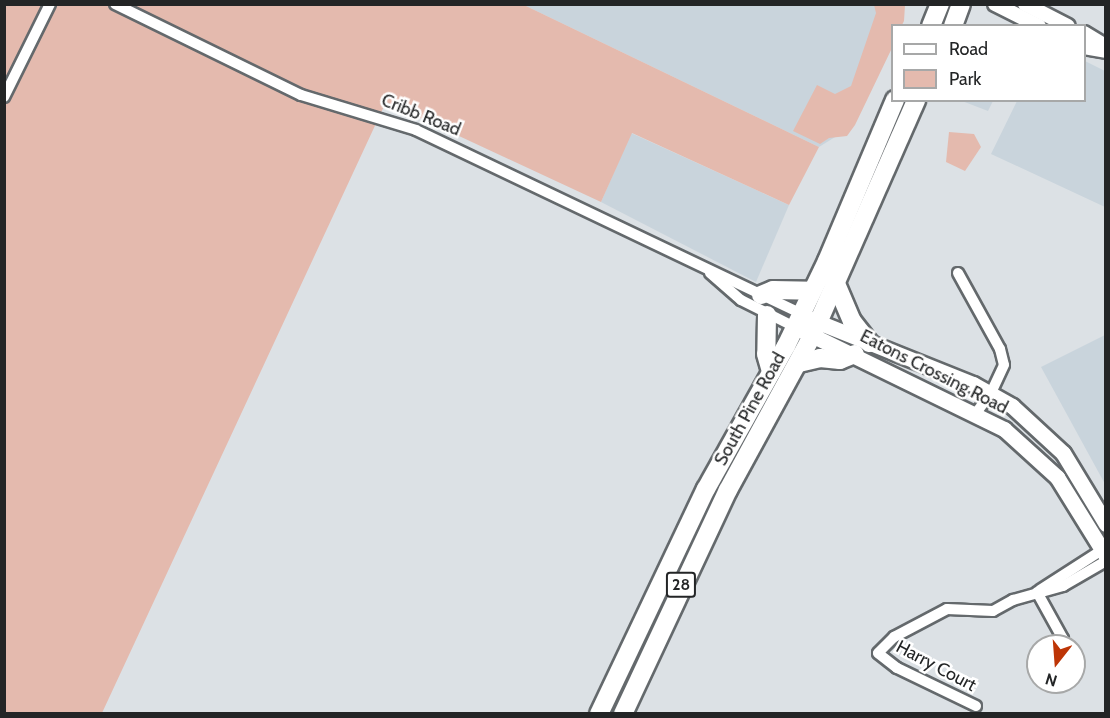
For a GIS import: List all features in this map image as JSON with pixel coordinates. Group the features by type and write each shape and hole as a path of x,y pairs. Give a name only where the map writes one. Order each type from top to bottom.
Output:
{"highway":[{"path":"932,24 940,4"},
{"path":"953,24 961,4"},
{"name":"South Pine Road","path":"598,714 706,489 798,321 894,102"},
{"name":"South Pine Road","path":"622,714 728,490 799,363 837,286 915,102"},
{"path":"799,363 820,358 840,360 862,349 837,286"},
{"path":"761,295 773,290 812,291"},
{"path":"767,315 766,354 771,372"}],"main road":[{"name":"Cribb Road","path":"798,321 816,328"},
{"name":"Eatons Crossing Road","path":"816,328 862,349 976,413 1012,436 1049,469 1068,492 1104,556"},
{"name":"Eatons Crossing Road","path":"862,349 991,393 1032,421 1057,446 1106,524"}],"street":[{"path":"4,98 50,4"},
{"name":"Cribb Road","path":"115,4 301,95 389,120 425,134 710,273 761,295 798,321"},
{"path":"995,4 1035,24"},
{"path":"1025,4 1064,24"},
{"path":"1086,34 1106,46"},
{"path":"1086,47 1106,51"},
{"name":"Cribb Road","path":"710,273 731,293 767,315 798,321"},
{"path":"958,273 1000,349 1004,365 991,393 976,413"},
{"name":"Harry Court","path":"975,706 897,668 879,653 894,637 947,609 993,611 1037,592 1104,556"},
{"path":"1037,592 1060,634"}],"shaded area":[{"path":"901,4 848,129 819,147 524,5"},
{"path":"1086,62 1105,71 1105,207 991,154 1017,102 1086,102"},
{"path":"965,102 992,102 988,111"},
{"path":"631,133 789,205 756,282 601,202"},
{"path":"1105,335 1105,484 1041,367"}],"green space":[{"path":"4,5 524,5 819,147 789,205 632,133 601,202 386,102 102,713 5,713"},
{"path":"874,5 905,5 902,24 891,24 891,50 855,125 847,136 829,138 820,144 793,131 817,85 835,94 851,86 876,13"},
{"path":"949,132 974,134 981,147 965,171 946,162"}]}
